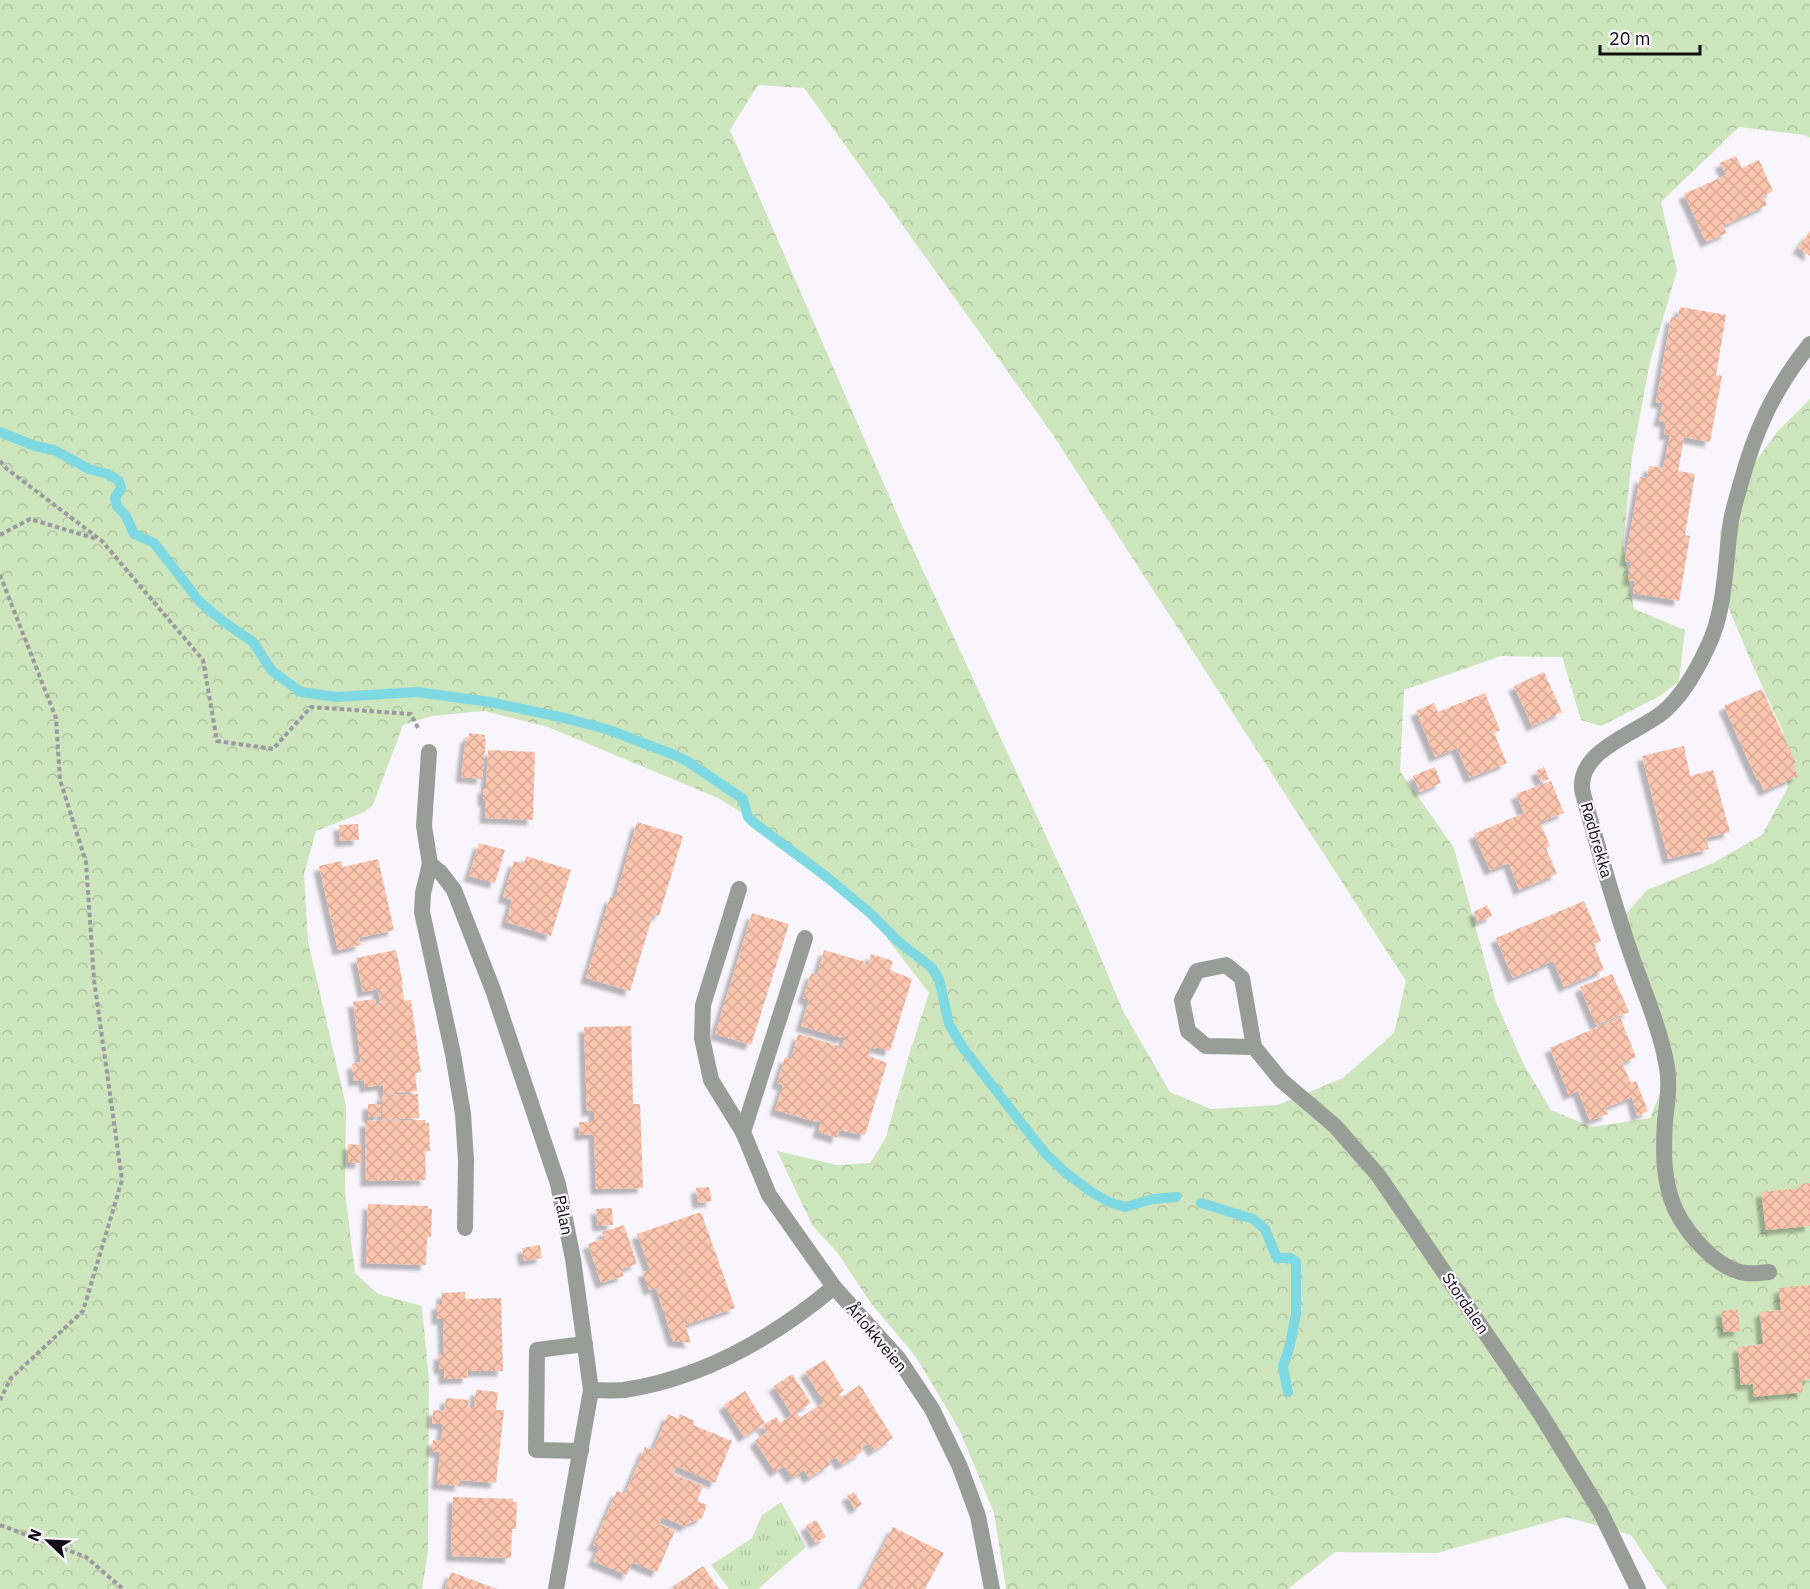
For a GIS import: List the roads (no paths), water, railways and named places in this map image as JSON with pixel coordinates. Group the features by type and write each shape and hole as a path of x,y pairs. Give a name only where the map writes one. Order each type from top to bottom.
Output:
{"street":[{"name":"Rødbrekka","path":"1769,1272 1745,1273 1730,1268 1710,1255 1691,1235 1667,1188 1664,1158 1669,1092 1667,1066 1621,926 1582,786 1587,767 1600,752 1661,714 1676,700 1691,679 1710,644 1720,609 1732,518 1749,454 1766,410 1793,366 1810,344"},
{"path":"429,752 424,826 430,864 423,893 422,912 453,1054 463,1114 466,1161 465,1228"},
{"name":"Pålan","path":"430,864 441,873 454,890 493,990 558,1184 573,1260 591,1390 556,1589"},
{"name":"Årlokkveien","path":"739,889 703,1005 702,1038 711,1080 743,1132 769,1195 834,1287 898,1358 932,1409 960,1467 978,1516 993,1589"},
{"path":"743,1132 805,938"},
{"name":"Stordalen","path":"1254,1047 1206,1046 1188,1031 1182,1000 1197,970 1226,965 1242,978 1254,1047 1281,1080 1335,1126 1378,1175 1540,1413 1600,1510 1638,1589"},
{"path":"591,1390 634,1388 696,1371 715,1363 754,1343 804,1312 834,1287"},
{"path":"581,1451 536,1450 537,1350 585,1344"}],"waterway":[{"path":"0,432 35,446 54,450 89,469 108,474 119,481 121,488 115,498 117,506 126,516 134,534 154,543 200,602 253,642 272,671 301,692 336,697 417,692 490,702 609,730 687,761 743,799 748,817 753,822 828,878 870,913 899,942 931,967 939,979 949,1024 963,1048 1046,1154 1066,1173 1093,1193 1109,1202 1125,1207 1153,1199 1176,1197"},
{"path":"1201,1203 1253,1219 1265,1229 1277,1258 1290,1258 1296,1262 1296,1314 1283,1367 1288,1392"}]}
